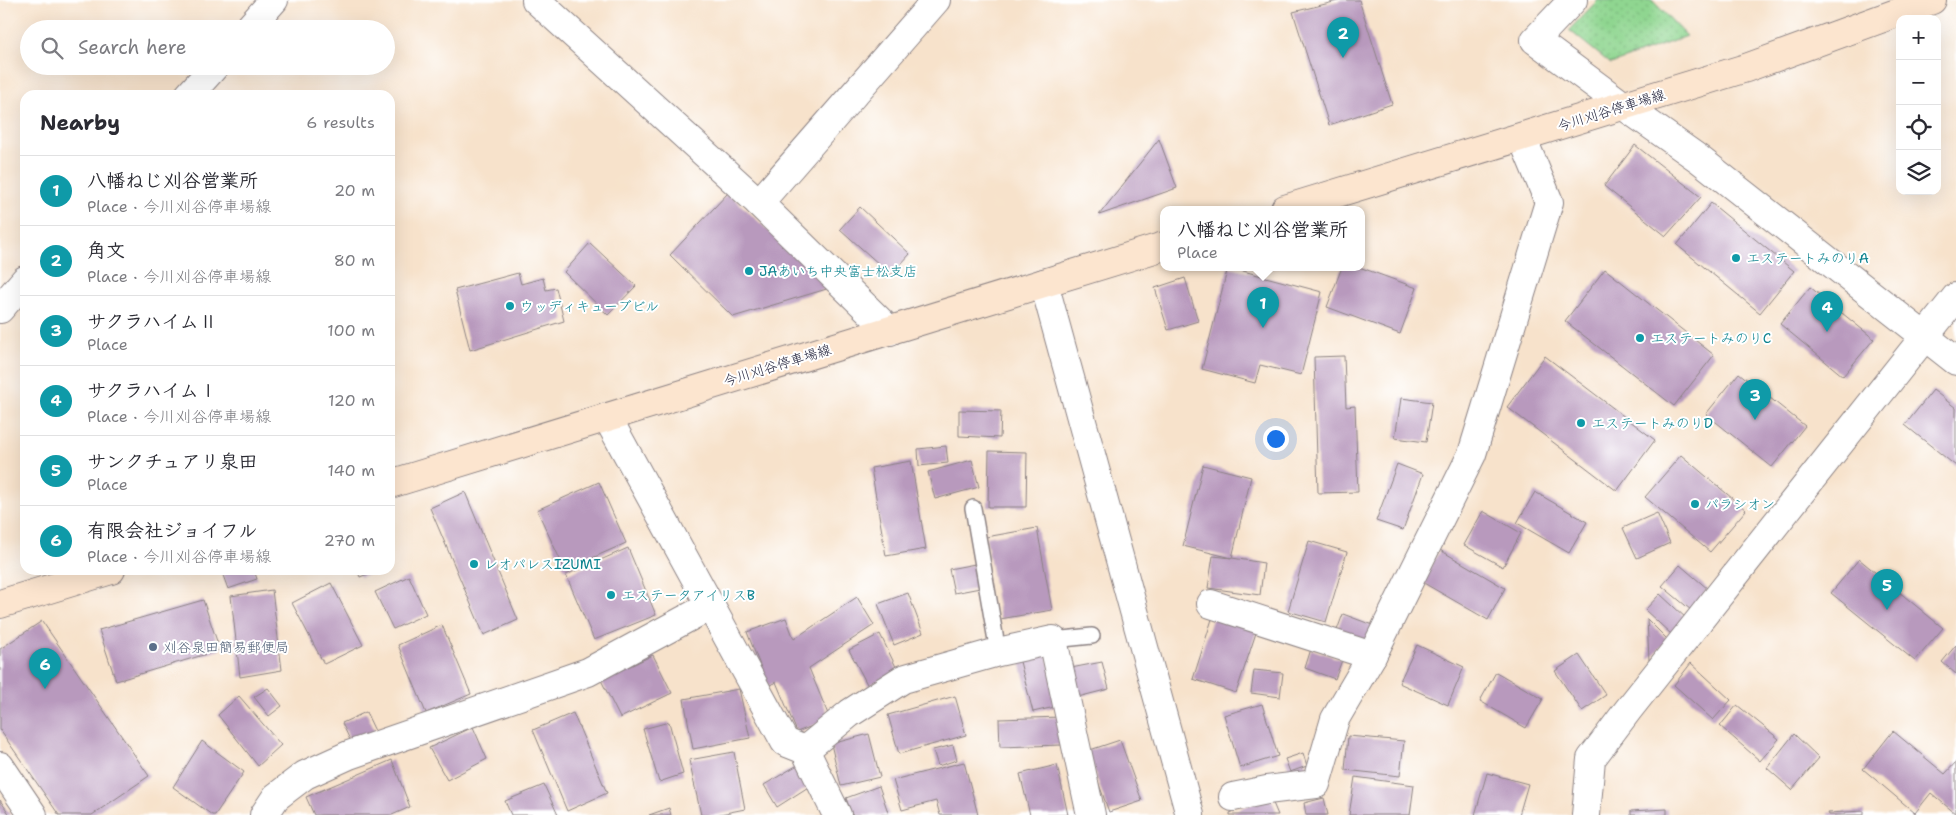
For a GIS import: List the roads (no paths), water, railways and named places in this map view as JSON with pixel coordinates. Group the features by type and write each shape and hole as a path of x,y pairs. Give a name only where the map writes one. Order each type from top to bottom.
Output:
{"main road":[{"name":"今川刈谷停車場線","path":"1296,206 1746,68 1932,0"},
{"name":"今川刈谷停車場線","path":"395,482 1160,247"},
{"path":"0,604 95,575"}],"street":[{"path":"256,20 274,0"},
{"path":"536,0 759,203 890,330"},
{"path":"759,203 936,0"},
{"path":"1573,0 1535,40 1699,159 1956,361"},
{"path":"194,90 207,75"},
{"path":"1233,797 1267,790 1316,784 1335,719 1372,656 1472,454 1549,202 1522,137"},
{"path":"1044,283 1190,815"},
{"path":"0,309 20,286"},
{"path":"1586,815 1591,759 1956,297"},
{"path":"606,417 785,742 805,750 837,815"},
{"path":"1210,604 1372,656"},
{"path":"264,815 276,797 305,775 349,755 588,672 710,606"},
{"path":"805,750 850,713 903,679 998,652 1053,640 1091,815"},
{"path":"0,766 34,815"}],"lane":[{"path":"973,508 998,652"},
{"path":"1053,640 1092,636"}],"place":[{"name":"角文","path":"1343,58"},
{"name":"エステートみのりA","path":"1736,258"},
{"name":"JAあいち中央富士松支店","path":"749,271"},
{"name":"ウッディキューブビル","path":"510,306"},
{"name":"八幡ねじ刈谷営業所","path":"1263,328"},
{"name":"サクラハイムⅠ","path":"1827,332"},
{"name":"エステートみのりC","path":"1640,338"},
{"name":"サクラハイムⅡ","path":"1755,420"},
{"name":"エステートみのりD","path":"1581,423"},
{"name":"パラシオン","path":"1695,504"},
{"name":"レオパレスIZUMI","path":"474,564"},
{"name":"エステータアイリスB","path":"611,595"},
{"name":"サンクチュアリ泉田","path":"1887,610"},
{"name":"刈谷泉田簡易郵便局","path":"153,647"},
{"name":"有限会社ジョイフル","path":"45,689"}]}
